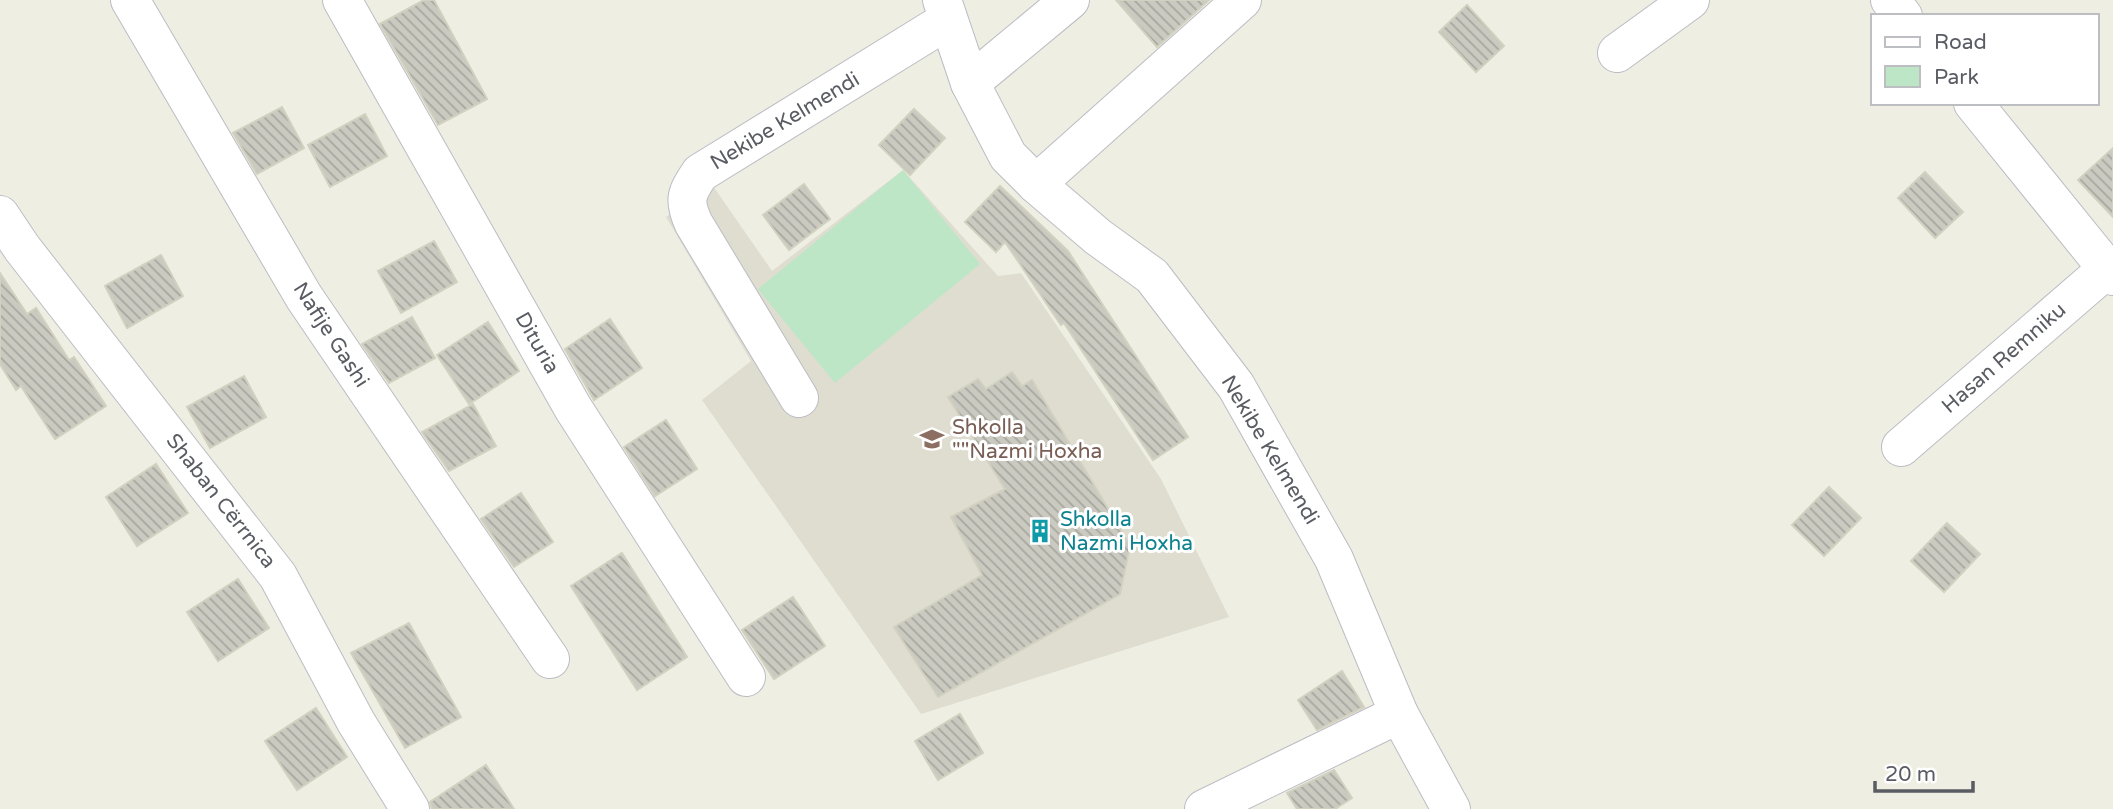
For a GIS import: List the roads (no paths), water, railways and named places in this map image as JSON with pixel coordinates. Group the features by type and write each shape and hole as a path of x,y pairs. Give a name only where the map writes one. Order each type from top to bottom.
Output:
{"street":[{"name":"Nafije Gashi","path":"130,0 304,297 550,659"},
{"name":"Dituria","path":"342,0 573,408 746,677"},
{"path":"970,83 1070,0"},
{"path":"1036,184 1242,0"},
{"path":"1617,53 1690,0"},
{"path":"1890,0 1901,14"},
{"name":"Nekibe Kelmendi","path":"799,398 694,224 686,208 687,192 700,173 945,10 970,83 1008,156 1098,237 1152,276 1236,386 1334,559 1399,714 1451,809"},
{"name":"Hasan Remniku","path":"1901,447 2110,272 1975,105"},
{"name":"Shaban Cërrnica","path":"0,215 22,248 278,576 356,722 410,809"},
{"path":"1204,809 1399,714"}],"place":[{"name":"Shkolla \"\"Nazmi Hoxha","path":"932,439"},
{"name":"Shkolla Nazmi Hoxha","path":"1040,531"}]}
